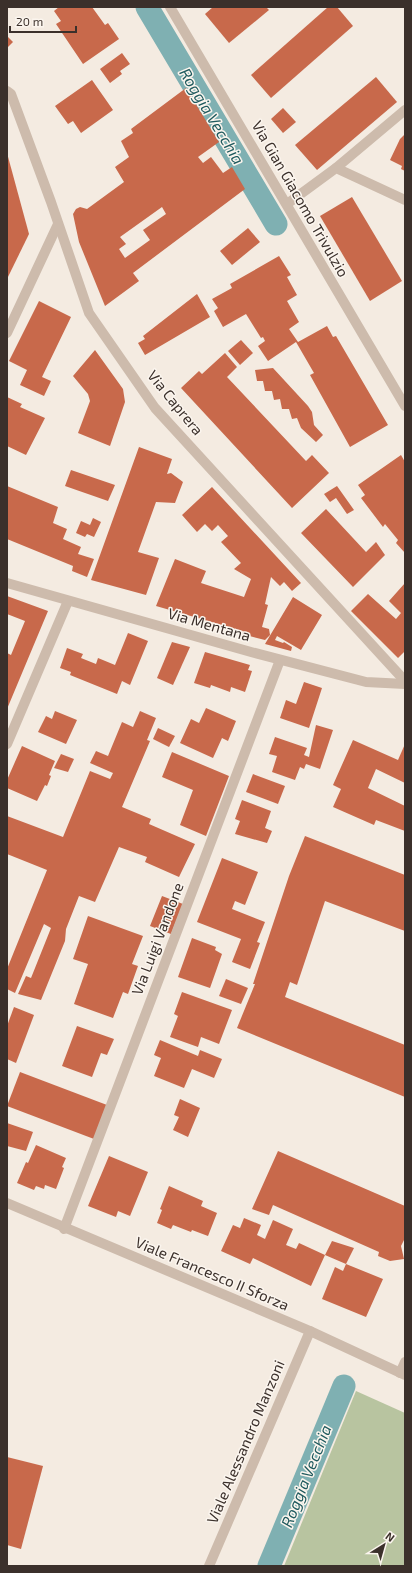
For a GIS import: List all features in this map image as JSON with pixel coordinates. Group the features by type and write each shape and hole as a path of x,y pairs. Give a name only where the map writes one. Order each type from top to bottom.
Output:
{"street":[{"name":"Via Gian Giacomo Trivulzio","path":"170,7 405,406"},
{"name":"Via Caprera","path":"7,91 11,94 89,313 155,408 405,683"},
{"path":"287,204 336,168 405,110"},
{"path":"336,168 405,200"},
{"path":"7,333 58,224"},
{"name":"Via Mentana","path":"7,583 280,660 366,682 405,683"},
{"path":"7,744 68,601"},
{"name":"Via Luigi Vandone","path":"64,1229 280,660"},
{"name":"Viale Francesco II Sforza","path":"7,1203 64,1229 310,1331 403,1374"},
{"name":"Viale Alessandro Manzoni","path":"209,1566 310,1331"},
{"path":"403,1374 405,1362"}],"green space":[{"path":"356,1391 405,1413 405,1566 284,1566"}],"building":[{"path":"59,7 92,7 105,25 108,23 119,39 83,64 56,24 61,21 54,11"},
{"path":"213,7 266,7 269,10 229,43 205,14"},
{"path":"328,7 337,7 353,26 271,98 251,75"},
{"path":"7,36 13,42 7,48"},
{"path":"122,53 130,64 120,71 122,74 110,83 100,69"},
{"path":"376,77 397,102 317,170 295,145"},
{"path":"92,80 113,110 81,133 73,121 68,124 55,106"},
{"path":"186,88 219,142 198,157 203,163 211,157 223,173 232,167 245,189 133,273 139,281 105,306 79,242 73,214 76,209 80,207 87,209 124,182 115,167 129,157 121,141 133,133 131,129","holes":["162,207 166,214 143,230 150,240 125,258 119,249 126,244 120,237"]},
{"path":"283,108 296,122 283,133 271,119"},
{"path":"405,134 405,171 401,169 402,166 390,160 400,139"},
{"path":"7,153 29,234 7,279"},
{"path":"352,197 402,281 370,301 320,216"},
{"path":"248,228 260,242 232,265 220,251"},
{"path":"279,256 291,275 287,277 297,295 287,301 299,322 289,329 298,342 327,326 333,337 336,336 388,425 350,447 310,375 314,373 296,342 268,361 258,346 265,341 263,337 261,338 246,314 223,327 214,311 218,308 212,299 232,288 230,284"},
{"path":"197,294 210,317 145,355 138,343 145,339 143,336"},
{"path":"39,301 71,317 42,377 51,381 44,396 20,385 27,370 9,361"},
{"path":"241,340 253,353 240,365 228,351"},
{"path":"95,350 123,389 125,402 110,446 78,433 90,401 88,394 73,376"},
{"path":"225,353 237,367 227,377 306,461 312,455 329,473 292,508 181,388 199,371 202,374"},
{"path":"273,368 312,412 314,425 323,435 316,442 301,428 297,418 292,419 289,409 282,409 280,399 274,400 272,391 265,391 263,381 257,381 255,370"},
{"path":"7,397 22,404 20,407 45,418 26,455 7,446"},
{"path":"139,447 172,459 167,474 171,473 183,482 175,503 156,502 138,552 159,558 146,595 91,580"},
{"path":"401,455 405,462 405,553 396,543 398,540 385,524 383,527 361,498 365,495 358,485"},
{"path":"71,470 115,485 108,501 65,486"},
{"path":"7,486 58,507 53,523 67,529 63,539 81,547 78,554 94,559 87,577 72,571 73,566 7,539"},
{"path":"337,486 354,510 347,514 336,498 330,502 324,494"},
{"path":"212,487 301,583 292,591 284,582 280,586 271,577 265,604 268,605 262,627 269,629 270,635 265,640 242,634 243,631 156,606 175,559 206,571 201,583 244,597 251,579 234,569 241,563 221,542 228,536 218,525 212,531 205,524 197,532 182,515"},
{"path":"326,509 366,552 376,542 385,555 353,587 301,533"},
{"path":"93,518 101,522 94,537 87,534 85,537 76,533 81,521 90,525"},
{"path":"405,583 405,651 398,658 351,611 368,594 396,619 401,613 389,601"},
{"path":"7,596 48,611 7,709 7,653 11,655 25,621 7,614"},
{"path":"293,597 322,615 301,650 277,636 275,640 284,642 292,647 291,651 265,644"},
{"path":"128,633 148,641 130,685 122,681 117,694 70,675 71,672 60,668 67,648 83,654 81,658 96,664 98,658 115,665"},
{"path":"172,642 190,647 173,685 157,678"},
{"path":"205,652 250,665 248,670 252,671 245,692 231,687 230,692 211,685 210,688 194,683"},
{"path":"304,682 322,688 309,728 280,718 286,700 296,704"},
{"path":"206,708 236,721 228,741 222,738 213,758 180,743 191,719 199,723"},
{"path":"55,711 77,720 66,744 38,732 46,716 52,719"},
{"path":"140,711 156,718 147,740 150,741 122,807 151,819 149,824 195,844 179,877 145,862 147,857 119,847 95,902 79,896 66,929 65,941 41,1000 18,994 26,976 31,978 51,928 44,924 15,993 7,989 7,969 47,870 7,854 7,816 63,837 90,771 110,779 113,773 90,763 96,751 108,756 122,722 133,727"},
{"path":"316,725 333,730 320,769 306,764 304,769 300,767 295,780 272,772 277,756 269,754 275,737 307,748 304,755 309,757"},
{"path":"158,728 175,736 169,747 153,739"},
{"path":"353,740 398,760 405,744 405,783 376,769 368,788 405,806 405,831 376,820 374,825 333,807 341,789 333,785"},
{"path":"22,746 55,761 49,775 51,776 47,786 45,785 37,801 7,788 7,780"},
{"path":"172,752 229,776 206,836 180,825 193,790 162,777"},
{"path":"61,754 74,759 68,772 54,768"},
{"path":"253,774 285,786 278,804 246,792"},
{"path":"242,800 271,811 265,828 272,831 267,843 235,834 240,821 235,819"},
{"path":"305,836 405,875 405,931 325,901 297,985 290,982 285,997 405,1045 405,1097 237,1028 255,984 253,984 289,876"},
{"path":"222,858 258,872 245,905 235,901 232,909 265,922 257,942 260,943 250,969 232,962 241,939 197,922"},
{"path":"162,896 183,904 171,934 150,926"},
{"path":"88,916 143,936 132,964 138,966 128,994 123,992 113,1018 74,1004 88,964 73,959"},
{"path":"192,938 216,947 215,950 222,954 210,988 178,977"},
{"path":"226,979 248,988 241,1004 219,996"},
{"path":"182,992 232,1010 219,1044 201,1037 198,1047 170,1037 178,1016 174,1014"},
{"path":"14,1007 34,1015 16,1063 7,1059 7,1026"},
{"path":"77,1026 114,1039 107,1055 101,1053 92,1077 62,1066"},
{"path":"160,1040 198,1056 200,1050 222,1059 214,1078 192,1069 184,1088 154,1076 161,1058 154,1055"},
{"path":"20,1072 107,1105 94,1139 7,1106"},
{"path":"180,1099 200,1108 188,1137 173,1130 179,1117 174,1115"},
{"path":"7,1123 33,1132 26,1151 7,1146"},
{"path":"36,1145 66,1158 56,1189 45,1185 44,1189 36,1186 34,1190 17,1183 26,1162 28,1163"},
{"path":"278,1151 405,1206 405,1238 401,1246 404,1259 390,1261 378,1256 379,1252 273,1205 269,1215 252,1209"},
{"path":"109,1156 148,1172 130,1216 118,1211 116,1217 88,1206"},
{"path":"169,1186 203,1201 201,1206 217,1213 208,1236 192,1230 191,1232 173,1225 171,1229 157,1223 162,1210 160,1209"},
{"path":"244,1218 261,1225 257,1235 265,1239 273,1220 293,1229 286,1245 296,1249 299,1243 325,1255 311,1286 253,1258 250,1264 221,1251 233,1225 240,1228"},
{"path":"332,1241 354,1248 346,1264 325,1255"},
{"path":"346,1264 383,1279 366,1317 322,1299 335,1267 343,1271"},
{"path":"7,1457 43,1466 21,1549 7,1545"}],"waterway":[{"name":"Roggia Vecchia","path":"147,7 276,224"},
{"name":"Roggia Vecchia","path":"269,1566 344,1386"}]}
